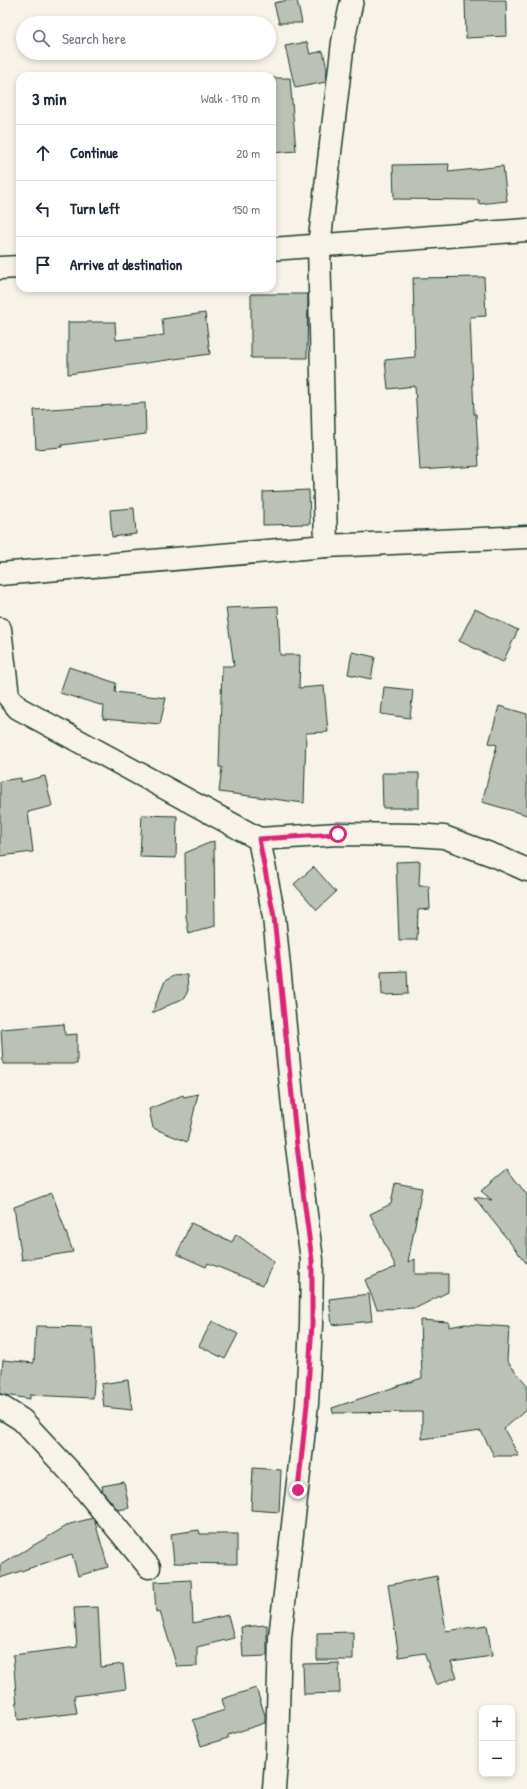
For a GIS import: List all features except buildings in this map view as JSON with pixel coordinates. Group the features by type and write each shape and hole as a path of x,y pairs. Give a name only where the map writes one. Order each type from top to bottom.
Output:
{"street":[{"path":"326,546 319,246 343,42 352,0"},
{"path":"276,249 527,230"},
{"path":"0,268 16,267"},
{"path":"0,574 326,546 527,537"},
{"path":"0,629 8,696 18,708 259,839 338,834 444,837 498,857 527,870"},
{"path":"259,839 274,917 297,1146 312,1260 312,1324 307,1404 280,1637 274,1789"},
{"path":"0,1406 22,1420 78,1481 148,1567"}],"route":[{"path":"298,1490 307,1404 312,1324 312,1260 297,1146 274,917 259,839 338,834"}]}
